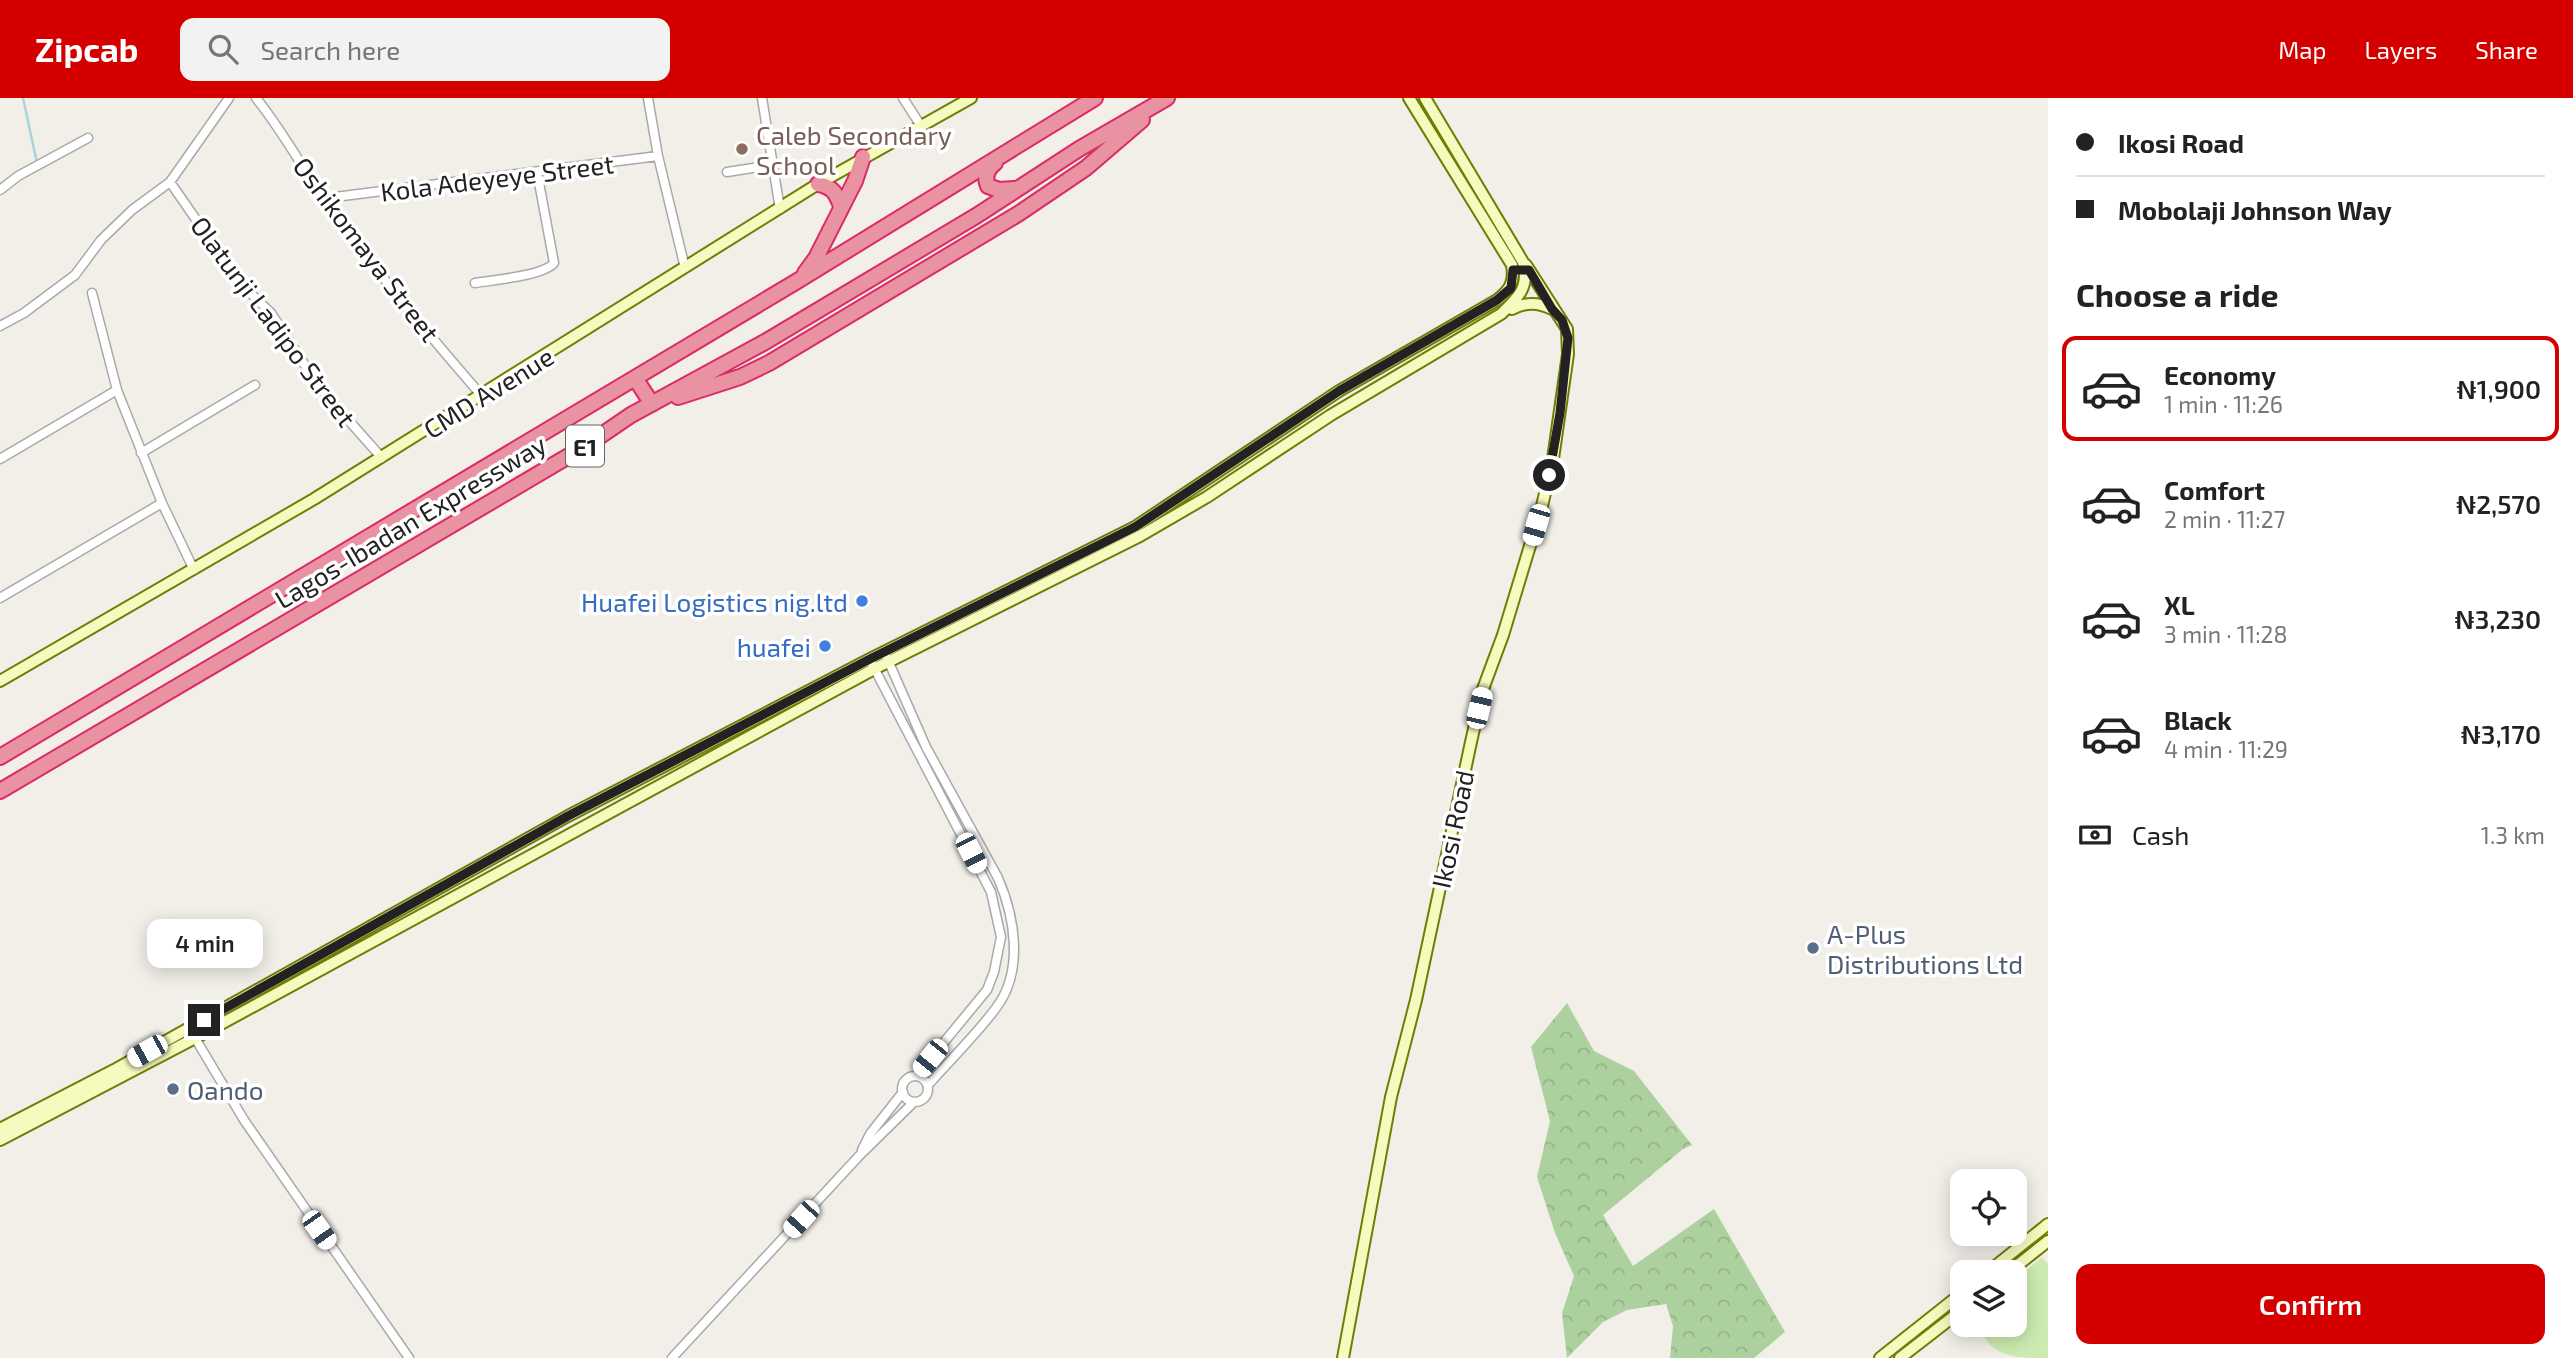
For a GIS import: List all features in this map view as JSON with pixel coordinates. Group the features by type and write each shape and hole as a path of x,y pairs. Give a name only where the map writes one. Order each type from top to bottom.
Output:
{"highway":[{"name":"Lagos-Ibadan Expressway","path":"0,757 794,283 1095,98"},
{"name":"Lagos-Ibadan Expressway","path":"0,791 584,447 652,404 765,342 1167,98"},
{"path":"666,397 675,397 740,377 769,363 1018,214 1086,168 1140,123 1153,106"},
{"path":"1009,150 989,167 986,181 993,189 1016,189"},
{"path":"794,283 816,258 855,181 863,157"},
{"path":"818,184 827,186 836,193 841,206"},
{"path":"635,378 652,404"}],"street":[{"path":"0,326 24,313 75,275 101,240 132,210 170,182 229,98"},
{"name":"Oshikomaya Street","path":"256,98 271,116 324,199 391,288 482,396"},
{"path":"648,98 658,156 685,268"},
{"path":"762,98 780,209"},
{"path":"903,98 921,126"},
{"name":"CMD Avenue","path":"0,681 382,458 818,184 971,98"},
{"path":"887,657 1135,527 1339,391 1483,309 1508,291 1513,281 1513,270 1507,255 1409,98"},
{"name":"Ikosi Road","path":"1343,1358 1391,1097 1416,1000 1483,689 1532,540 1553,459 1568,338 1562,320 1527,270 1425,98"},
{"path":"0,190 18,176 88,138"},
{"name":"Kola Adeyeye Street","path":"335,197 658,156"},
{"path":"727,172 772,165"},
{"path":"475,283 549,269 554,263 537,173"},
{"name":"Olatunji Ladipo Street","path":"170,182 240,283 271,313 319,387 382,458"},
{"path":"1501,314 1518,298 1524,288 1527,270 1513,270"},
{"path":"1508,291 1529,303 1545,305 1552,309"},
{"path":"92,293 117,390 162,503 194,570"},
{"path":"0,1129 114,1070 568,816 872,664 1140,536 1331,415 1501,314 1529,303"},
{"path":"141,453 255,384"},
{"path":"0,459 117,390"},
{"path":"0,598 162,503"},
{"path":"671,1358 859,1156 914,1102 925,1097 928,1085 998,1006 1007,983 1015,939 1008,900 926,747 887,657"},
{"path":"0,1140 195,1038 872,664"},
{"path":"859,1156 870,1134 902,1092 905,1080 916,1076 987,990 1002,937 991,892 872,664"},
{"path":"195,1038 252,1131 409,1358"},
{"path":"916,1076 928,1085"},
{"path":"902,1092 907,1099 914,1102"},
{"path":"2003,1260 2048,1224"},
{"path":"2025,1260 2048,1243"},
{"path":"1881,1358 1950,1303"},
{"path":"1900,1358 1950,1319"}],"green space":[{"path":"1567,1003 1594,1051 1634,1071 1692,1145 1683,1149 1603,1215 1633,1266 1714,1209 1785,1332 1754,1358 1670,1358 1673,1326 1666,1304 1627,1310 1603,1322 1567,1358 1562,1313 1574,1276 1555,1233 1537,1177 1550,1121 1531,1047"},
{"path":"2042,1257 2048,1264 2048,1358 2006,1354 1997,1350 1985,1337 2027,1337 2027,1270"}],"waterway":[{"path":"23,98 37,163"}],"place":[{"name":"Caleb Secondary School","path":"742,149"},
{"name":"Huafei Logistics nig.ltd","path":"862,601"},
{"name":"huafei","path":"825,646"},
{"name":"A-Plus Distributions Ltd","path":"1813,948"},
{"name":"Oando","path":"173,1089"}],"route":[{"path":"204,1020 568,816 870,659 1135,527 1339,391 1497,300 1511,288 1513,270 1518,269 1529,270 1567,329 1568,348 1560,413 1549,475"}]}
